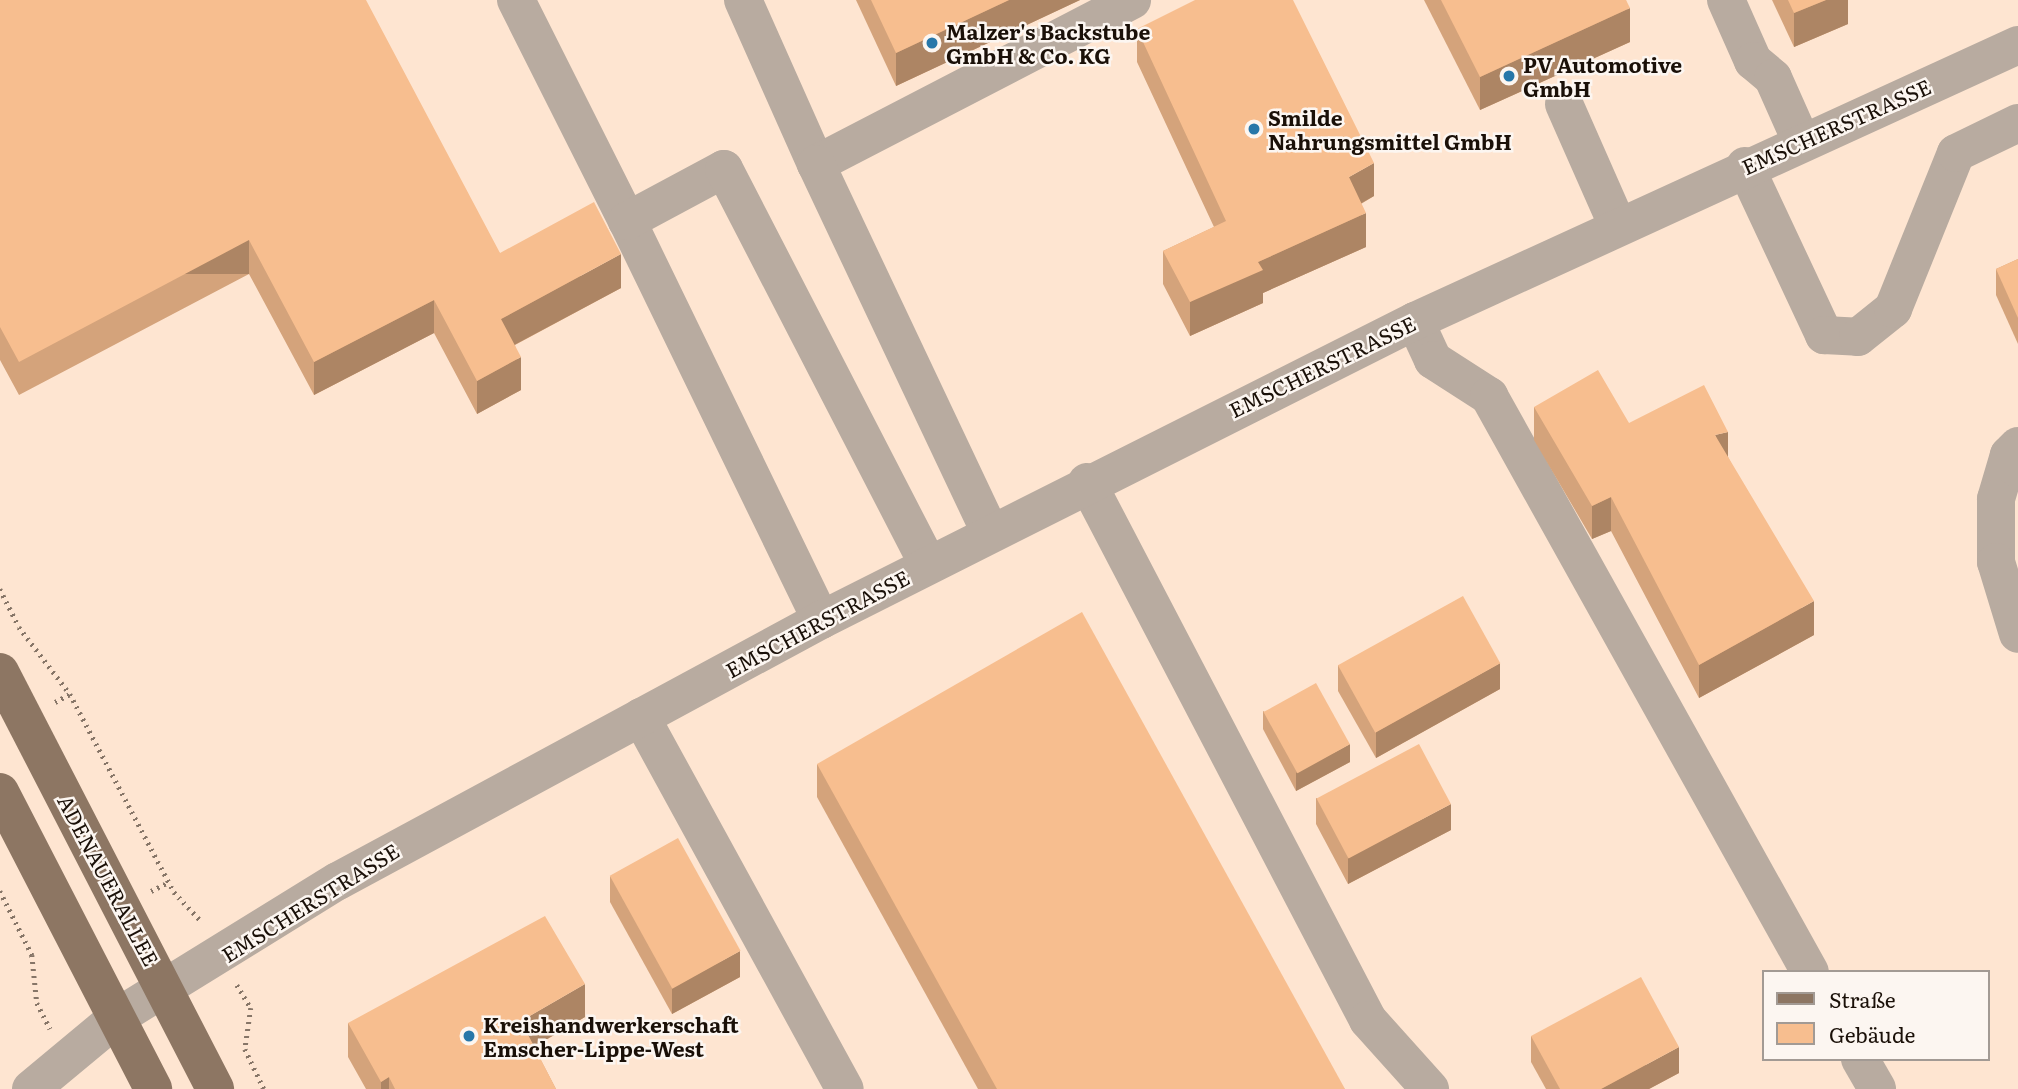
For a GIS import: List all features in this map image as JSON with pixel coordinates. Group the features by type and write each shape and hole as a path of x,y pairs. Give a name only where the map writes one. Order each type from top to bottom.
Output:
{"main road":[{"name":"ADENAUERALLEE","path":"0,672 167,989 215,1089"},
{"path":"0,792 119,1016 153,1089"}],"street":[{"path":"516,0 821,620"},
{"path":"743,0 816,164 990,532"},
{"path":"816,164 1132,0"},
{"path":"1726,0 1753,61 1773,78 1801,141"},
{"name":"EMSCHERSTRASSE","path":"31,1089 119,1016 222,958 338,881 821,620 1087,482 1415,321 1745,166 2018,45"},
{"path":"1564,104 1617,225"},
{"path":"1745,166 1824,335 1858,337 1893,309 1956,153 2018,123"},
{"path":"627,221 724,169 928,565"},
{"path":"1415,321 1433,360 1489,396 1809,970"},
{"path":"2018,446 2009,455 1996,499 1996,562 2018,634"},
{"path":"1087,482 1368,1020 1430,1089"},
{"path":"641,717 845,1089"},
{"path":"1861,1061 1877,1089"}],"path":[{"path":"0,589 70,694 174,892 197,914 251,1008 245,1049 264,1089"},
{"path":"0,891 32,955 37,1003 67,1059"}],"building":[{"path":"0,0 366,0 500,253 594,202 621,254 501,319 521,357 477,381 434,300 314,362 249,240 19,362 0,327"},
{"path":"871,0 1009,0 896,53"},
{"name":"Smilde Nahrungsmittel GmbH","path":"1195,0 1293,0 1374,163 1349,177 1366,213 1258,262 1263,270 1190,302 1163,251 1226,221 1137,29"},
{"path":"1441,0 1626,0 1630,8 1480,77"},
{"path":"1788,0 1826,0 1794,13"},
{"path":"2018,259 2018,318 1996,269"},
{"path":"1598,370 1629,423 1704,385 1728,432 1715,435 1814,601 1699,665 1611,497 1592,506 1534,407"},
{"path":"1463,596 1500,663 1375,733 1338,665"},
{"path":"1082,612 1345,1089 997,1089 817,764"},
{"path":"1316,683 1350,744 1297,773 1264,712"},
{"path":"1419,744 1451,804 1349,858 1317,798"},
{"path":"678,838 741,951 672,989 610,876"},
{"name":"Kreishandwerkerschaft Emscher-Lippe-West","path":"545,916 585,984 521,1021 556,1089 395,1089 389,1077 381,1082 348,1023"},
{"path":"1641,977 1679,1047 1601,1089 1560,1089 1531,1036"}],"place":[{"name":"Malzer's Backstube GmbH & Co. KG","path":"932,43"},
{"name":"PV Automotive GmbH","path":"1509,76"},
{"name":"Smilde Nahrungsmittel GmbH","path":"1254,129"},
{"name":"Kreishandwerkerschaft Emscher-Lippe-West","path":"469,1036"}]}
